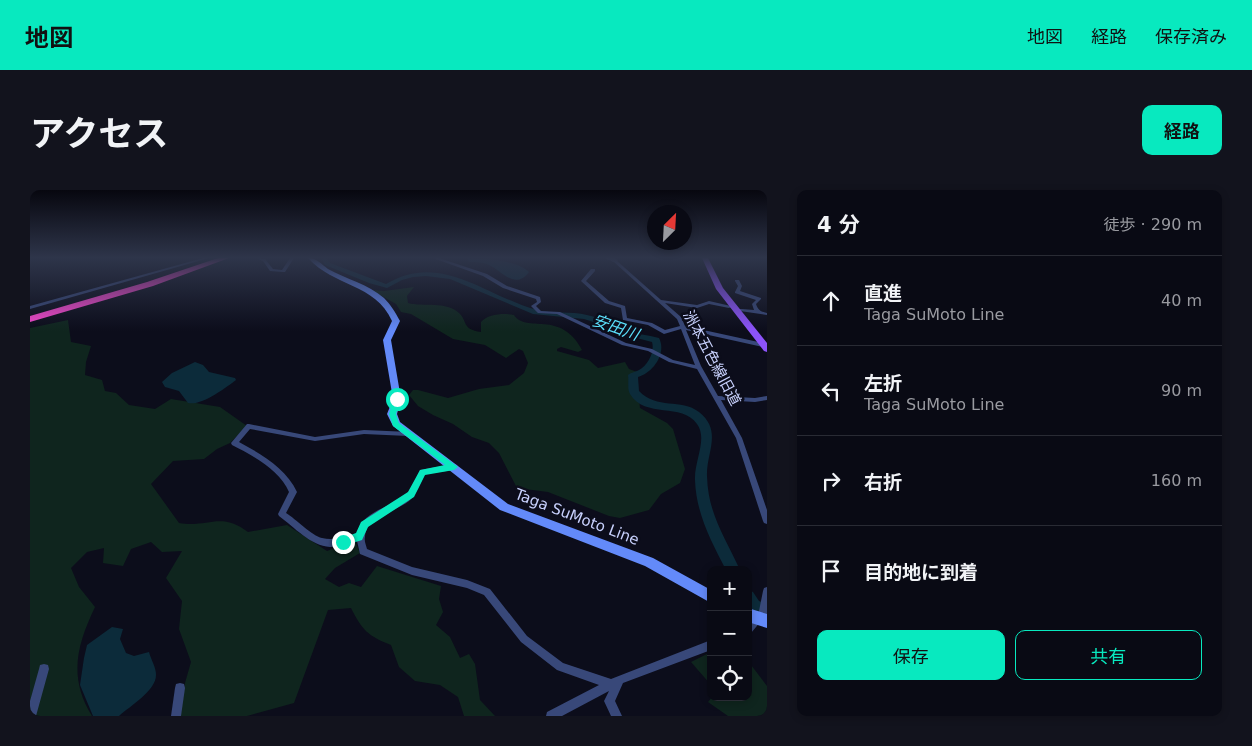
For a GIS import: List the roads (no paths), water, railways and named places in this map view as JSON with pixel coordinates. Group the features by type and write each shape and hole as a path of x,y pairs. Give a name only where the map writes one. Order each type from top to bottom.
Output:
{"highway":[{"path":"30,315 142,283"},
{"path":"30,319 155,283"}],"main road":[{"name":"Taga SuMoto Line","path":"350,283 380,298 392,312 396,321 387,340 397,399 393,420 408,434 454,467 504,507 649,562 707,595"},
{"path":"717,283 766,347"}],"street":[{"path":"30,308 120,283"},
{"path":"498,283 505,287 538,298 539,302 533,306 540,312 561,315 624,344 699,368"},
{"path":"584,283 608,303 623,307 625,319 650,324 664,332 684,327 766,347"},
{"name":"洲本五色線旧道","path":"640,283 679,318 684,327 699,368 739,438 767,521"},
{"path":"738,283 740,286 737,292 758,299 754,304 759,312"},
{"path":"660,300 697,307 709,302 729,307"},
{"path":"742,310 767,314"},
{"path":"717,398 755,400 767,398"},
{"path":"359,537 330,545 322,543 305,533 296,522 282,514 293,492 286,478 249,450 234,443 249,426 315,439 364,432 408,434"},
{"path":"454,467 423,472 411,494 365,524 359,537 363,551 412,571 467,584 487,592 524,640 560,667 616,682"},
{"path":"752,625 760,614 767,591"},
{"path":"550,716 616,682 707,647"},
{"path":"31,716 44,669"},
{"path":"616,682 609,701 617,716"},
{"path":"176,716 180,688"}],"water":[{"path":"195,362 203,365 209,372 235,378 236,380 220,392 200,402 188,403 179,391 165,387 162,382 172,373"},
{"path":"112,627 123,629 120,639 126,653 134,656 149,652 156,672 155,681 152,687 136,703 119,716 93,716 80,685 84,658 87,645"}],"waterway":[{"name":"安田川","path":"374,283 387,286 393,283"},
{"name":"安田川","path":"465,283 536,312 585,317 606,323 624,332 656,340 658,346 650,365 643,372 633,375 634,392 641,400 650,404 659,407 687,410 695,414 705,427 708,441 701,467 703,501 714,532 731,566"},
{"name":"安田川","path":"752,604 754,607 767,611"}]}
